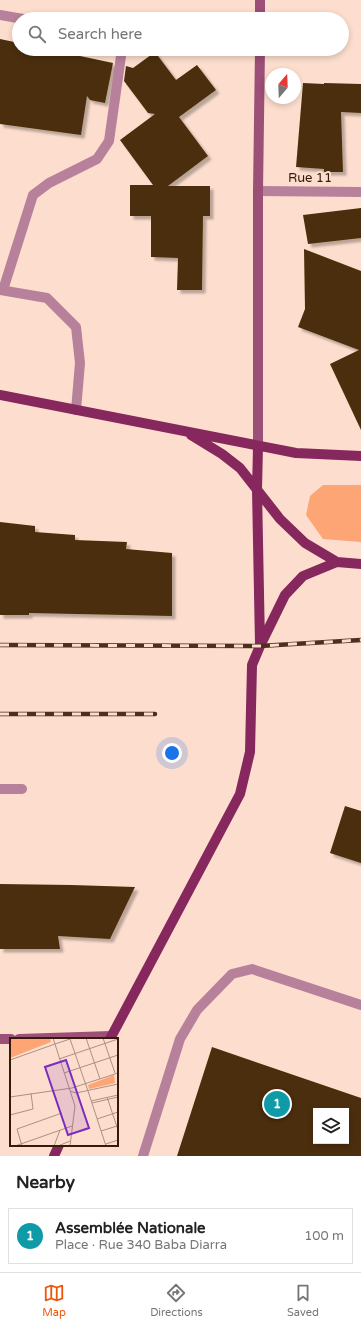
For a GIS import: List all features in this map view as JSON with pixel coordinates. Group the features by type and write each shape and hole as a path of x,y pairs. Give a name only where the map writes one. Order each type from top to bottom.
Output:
{"main road":[{"path":"260,0 260,12"},
{"path":"260,56 257,490 260,646"},
{"path":"0,395 296,453 361,456"},
{"path":"186,431 222,454 240,468 280,519 305,543 337,562 361,564"},
{"path":"110,1038 240,794 250,752 252,665 260,646 285,595 303,576 337,562"},
{"path":"0,1040 10,1039"},
{"path":"54,1156 59,1146"}],"street":[{"path":"0,15 12,17"},
{"path":"76,410 80,363 76,327 47,298 2,290 33,195 49,183 97,159 109,141 121,56"},
{"name":"Rue 11","path":"258,191 361,192"},
{"path":"0,789 22,789"},
{"path":"143,1156 180,1039 197,1010 232,974 252,969 361,1005"}],"shaded area":[{"path":"323,485 361,485 361,542 323,539 306,515 310,496"}],"building":[{"path":"0,39 12,42 12,56 80,56 113,63 105,103 90,100 87,96 81,135 0,124"},
{"path":"150,56 158,56 176,80 197,65 216,90 179,117 208,156 168,186 210,186 210,216 203,216 202,290 177,290 178,258 151,257 151,216 130,216 130,185 153,185 120,140 155,114 148,113 124,81 126,66 133,68"},
{"path":"303,83 361,84 361,113 341,112 343,172 324,172 324,169 296,167"},
{"path":"361,208 361,238 308,244 303,215"},
{"path":"304,249 361,271 361,430 330,364 359,350 298,327 305,309"},
{"path":"0,522 35,526 35,532 75,535 75,540 127,542 126,549 172,553 172,616 29,613 29,615 0,615"},
{"path":"345,806 361,811 361,863 330,853"},
{"path":"0,884 135,887 110,939 58,936 60,949 0,949"},
{"path":"212,1047 361,1098 361,1156 177,1156"}],"railway":[{"path":"0,645 260,646 361,640"},
{"path":"0,714 155,714"}],"place":[{"name":"Assemblée Nationale","path":"277,1104"}]}
